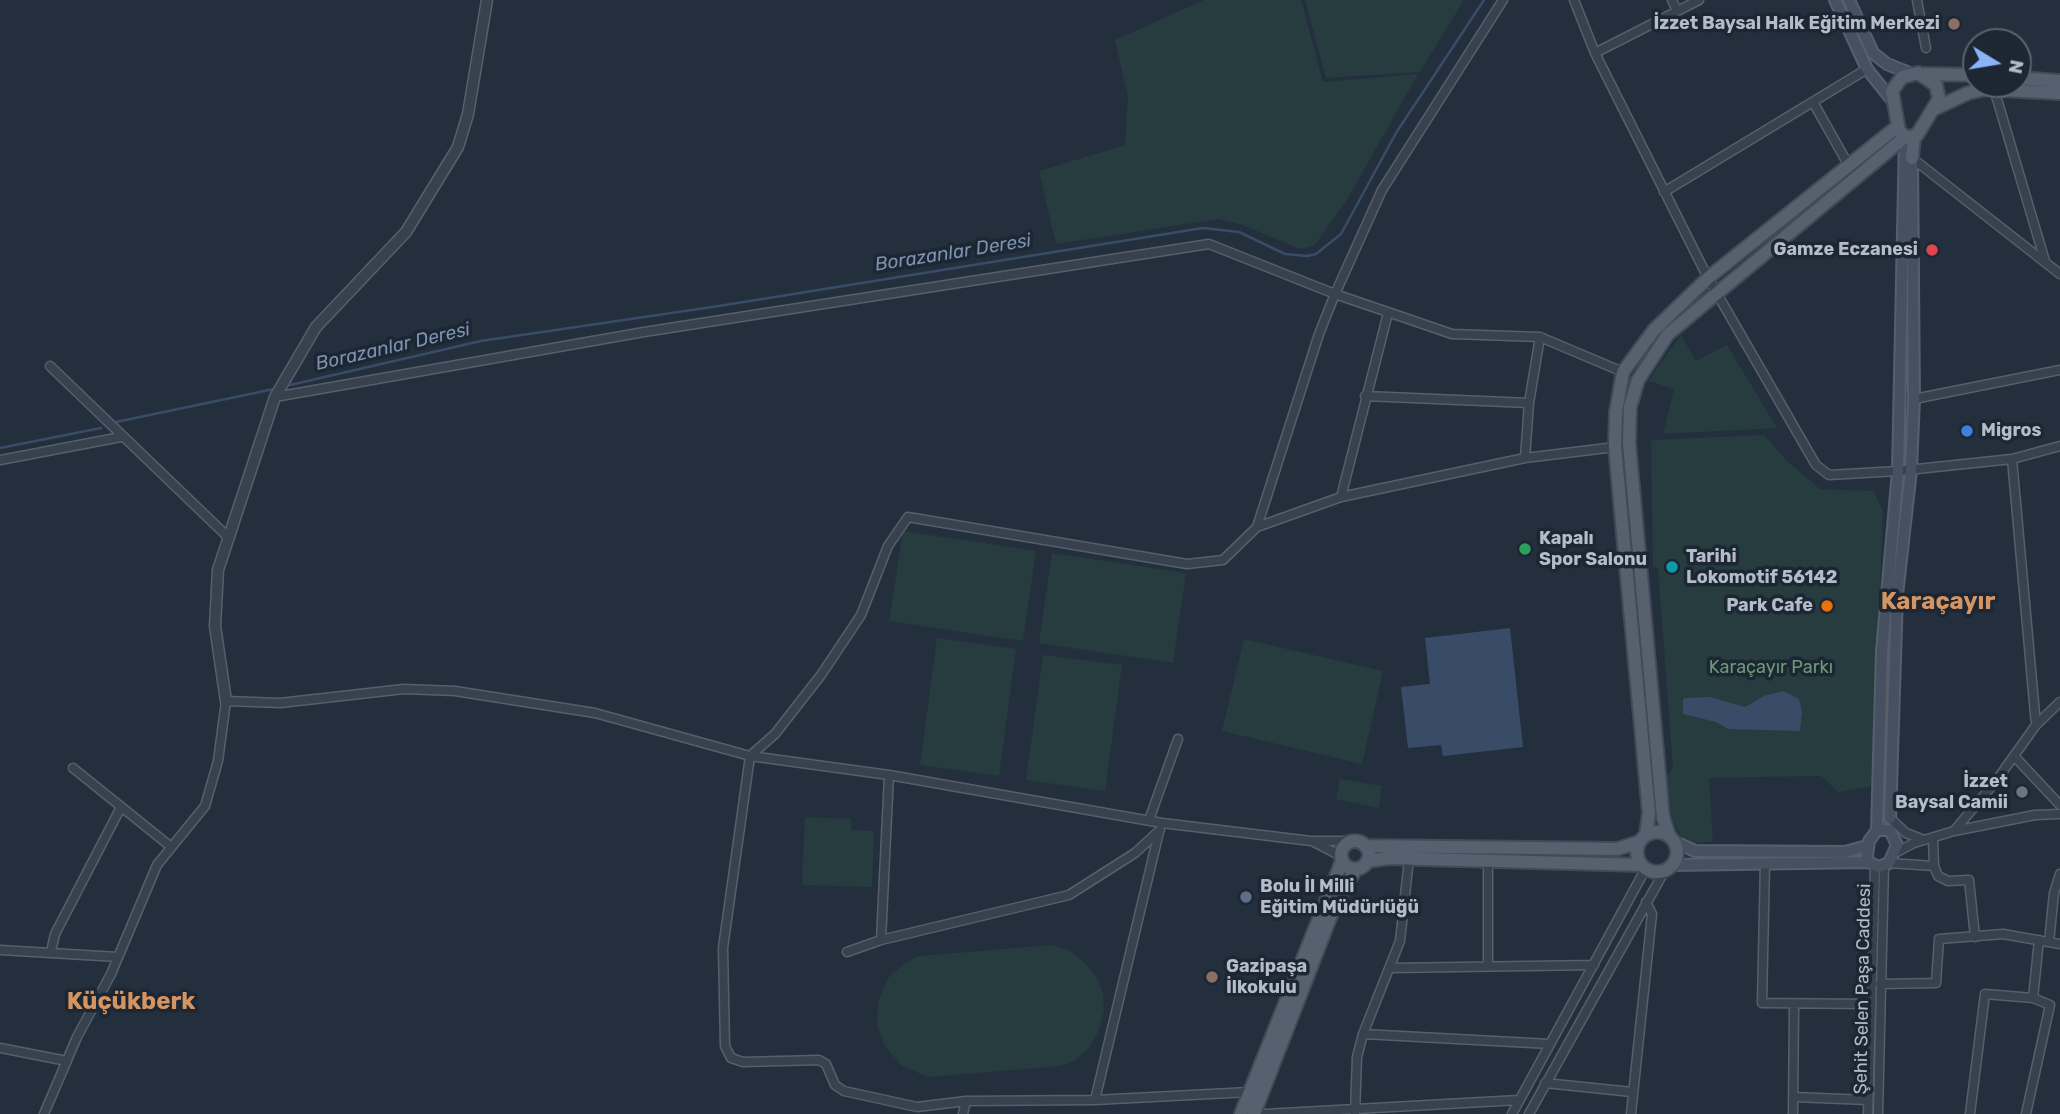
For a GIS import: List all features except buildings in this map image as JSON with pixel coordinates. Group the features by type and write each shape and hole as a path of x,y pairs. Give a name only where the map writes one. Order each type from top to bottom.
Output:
{"main road":[{"path":"1835,0 1867,69 1891,99 1906,133 1912,158 1914,399 1911,470 1897,594 1892,829 1882,862"},
{"path":"1849,0 1873,53 1887,64 1917,74 1936,85 1939,99 1936,108"},
{"path":"1891,99 1896,83 1917,74 1962,75"},
{"path":"2032,79 2060,81"},
{"path":"2032,91 2060,93"},
{"path":"1669,868 1677,856 1663,817 1629,443 1630,407 1638,380 1663,341 1936,108 1962,96"},
{"path":"1644,867 1637,852 1649,813 1615,447 1616,412 1623,372 1654,330 1707,278 1849,166 1906,133"},
{"path":"1241,1114 1342,858 1344,845 1352,841 1365,846 1616,849 1655,831 1695,851 1845,852 1867,846 1877,830 1882,651 1898,471 1906,133"},
{"path":"1877,830 1892,829"},
{"path":"1254,1114 1335,905 1369,855 1365,846"},
{"path":"1867,846 1882,862"},
{"path":"1342,858 1349,868 1409,859 1669,868 1765,863 1882,862"}],"street":[{"path":"44,1114 118,957 148,883 170,846 198,818 211,792 226,701 215,626 218,570 275,397 316,327 406,232 458,146 470,102 487,0"},
{"path":"1257,527 1335,294 1382,190 1503,0"},
{"path":"1574,0 1595,53 1707,278 1816,465 1829,475 1911,470 2011,459 2060,446"},
{"path":"1672,0 1677,11"},
{"path":"1595,53 1699,0"},
{"path":"1917,0 1926,48"},
{"path":"1664,192 1867,69"},
{"path":"1997,98 2045,261"},
{"path":"1813,102 1849,166"},
{"path":"1912,158 2060,274"},
{"path":"275,397 644,332 1209,244 1335,294 1452,334 1540,337 1623,372"},
{"path":"1342,497 1365,396 1388,313"},
{"path":"1525,458 1529,403 1540,337"},
{"path":"50,366 229,538"},
{"path":"1914,399 2060,370"},
{"path":"1365,396 1529,403"},
{"path":"0,460 121,437"},
{"path":"1249,1092 1095,1100 967,1101 917,1110 844,1091 835,1085 825,1064 819,1060 743,1062 727,1054 723,948 750,756 775,734 821,675 861,615 888,545 908,517 1186,564 1223,560 1257,527 1342,497 1525,458 1615,447"},
{"path":"2011,459 2036,725"},
{"path":"226,701 280,703 404,689 455,691 595,713 750,756 889,775 1149,820 1161,826 1311,841 1352,841"},
{"path":"1954,831 2015,757 2036,725 2060,702"},
{"path":"1149,820 1178,739"},
{"path":"2015,757 2060,805"},
{"path":"73,768 170,846"},
{"path":"881,940 889,775"},
{"path":"51,952 55,934 121,807"},
{"path":"1882,862 1914,843 1954,831 2023,817 2060,814"},
{"path":"847,952 881,940 1069,895 1135,853 1161,826"},
{"path":"1095,1100 1161,826"},
{"path":"1892,829 1924,840"},
{"path":"1892,829 1914,843"},
{"path":"1933,838 1934,866 1938,876 1948,881 1969,880 1975,937"},
{"path":"1311,841 1342,858"},
{"path":"1354,1111 1357,1057 1402,931 1409,859"},
{"path":"1488,862 1488,965"},
{"path":"1882,862 1934,866"},
{"path":"1868,1114 1870,1004 1882,862"},
{"name":"Şehit Selen Paşa Caddesi","path":"1878,1114 1882,862"},
{"path":"1765,863 1762,1003 1870,1004"},
{"path":"1512,1114 1644,867"},
{"path":"1529,1114 1646,902 1669,868"},
{"path":"2049,942 2054,893 2060,874"},
{"path":"1631,1114 1652,914 1646,902"},
{"path":"1880,984 1936,984 1939,939 2003,934 2060,944"},
{"path":"2033,998 2039,940"},
{"path":"0,950 118,957"},
{"path":"1391,968 1594,965"},
{"path":"1970,1114 1985,994 2033,998 2050,1005 2026,1114"},
{"path":"1793,1114 1794,1004"},
{"path":"1363,1034 1550,1044"},
{"path":"0,1048 67,1061"},
{"path":"1545,1083 1632,1092"},
{"path":"1793,1097 1868,1100"},
{"path":"1265,1114 1519,1100"},
{"path":"963,1114 967,1101"}],"green space":[{"path":"1204,0 1301,0 1323,82 1418,74 1348,198 1314,246 1300,249 1243,225 1218,219 1056,244 1039,171 1125,145 1128,97 1115,40"},
{"path":"1305,0 1464,0 1420,72 1326,78"},
{"path":"1681,335 1696,361 1727,345 1777,428 1663,434 1674,389 1648,381"},
{"name":"Karaçayır Parkı","path":"1764,435 1786,460 1820,489 1873,491 1883,511 1873,786 1838,792 1821,776 1709,778 1713,842 1693,843 1681,836 1672,819 1667,777 1673,768 1658,568 1653,567 1651,440"},
{"path":"903,531 1036,551 1023,641 889,621"},
{"path":"1052,553 1186,573 1173,663 1039,643"},
{"path":"937,638 1016,649 999,776 920,765"},
{"path":"1244,639 1383,671 1362,764 1222,731"},
{"path":"1043,655 1122,665 1105,791 1026,780"},
{"path":"1340,779 1382,786 1379,808 1336,799"},
{"path":"805,817 851,819 851,830 874,831 872,887 802,885"},
{"path":"1052,945 1070,951 1085,963 1097,978 1103,994 1104,1010 1098,1033 1088,1049 1075,1060 1061,1066 928,1077 902,1066 885,1046 877,1025 878,1002 888,978 905,963 919,956"}],"water":[{"path":"1510,628 1523,747 1443,756 1441,745 1408,748 1401,687 1430,684 1425,638"},
{"path":"1783,691 1799,699 1802,712 1800,731 1728,729 1716,722 1683,714 1685,698 1710,697 1745,707 1764,696"}],"waterway":[{"name":"Borazanlar Deresi","path":"290,385 481,341 719,306 1203,228 1239,232 1285,254 1316,254 1341,234 1396,133 1484,0"},
{"name":"Borazanlar Deresi","path":"116,422 274,389"},
{"name":"Borazanlar Deresi","path":"0,448 101,428"}],"place":[{"name":"İzzet Baysal Halk Eğitim Merkezi","path":"1954,24"},
{"name":"Gamze Eczanesi","path":"1932,250"},
{"name":"Migros","path":"1967,431"},
{"name":"Kapalı Spor Salonu","path":"1525,549"},
{"name":"Tarihi Lokomotif 56142","path":"1672,567"},
{"name":"Park Cafe","path":"1827,606"},
{"name":"İzzet Baysal Camii","path":"2022,792"},
{"name":"Bolu İl Milli Eğitim Müdürlüğü","path":"1246,897"},
{"name":"Gazipaşa İlkokulu","path":"1212,977"}],"district":[{"name":"Karaçayır","path":"1938,602"},
{"name":"Küçükberk","path":"131,1002"}]}
